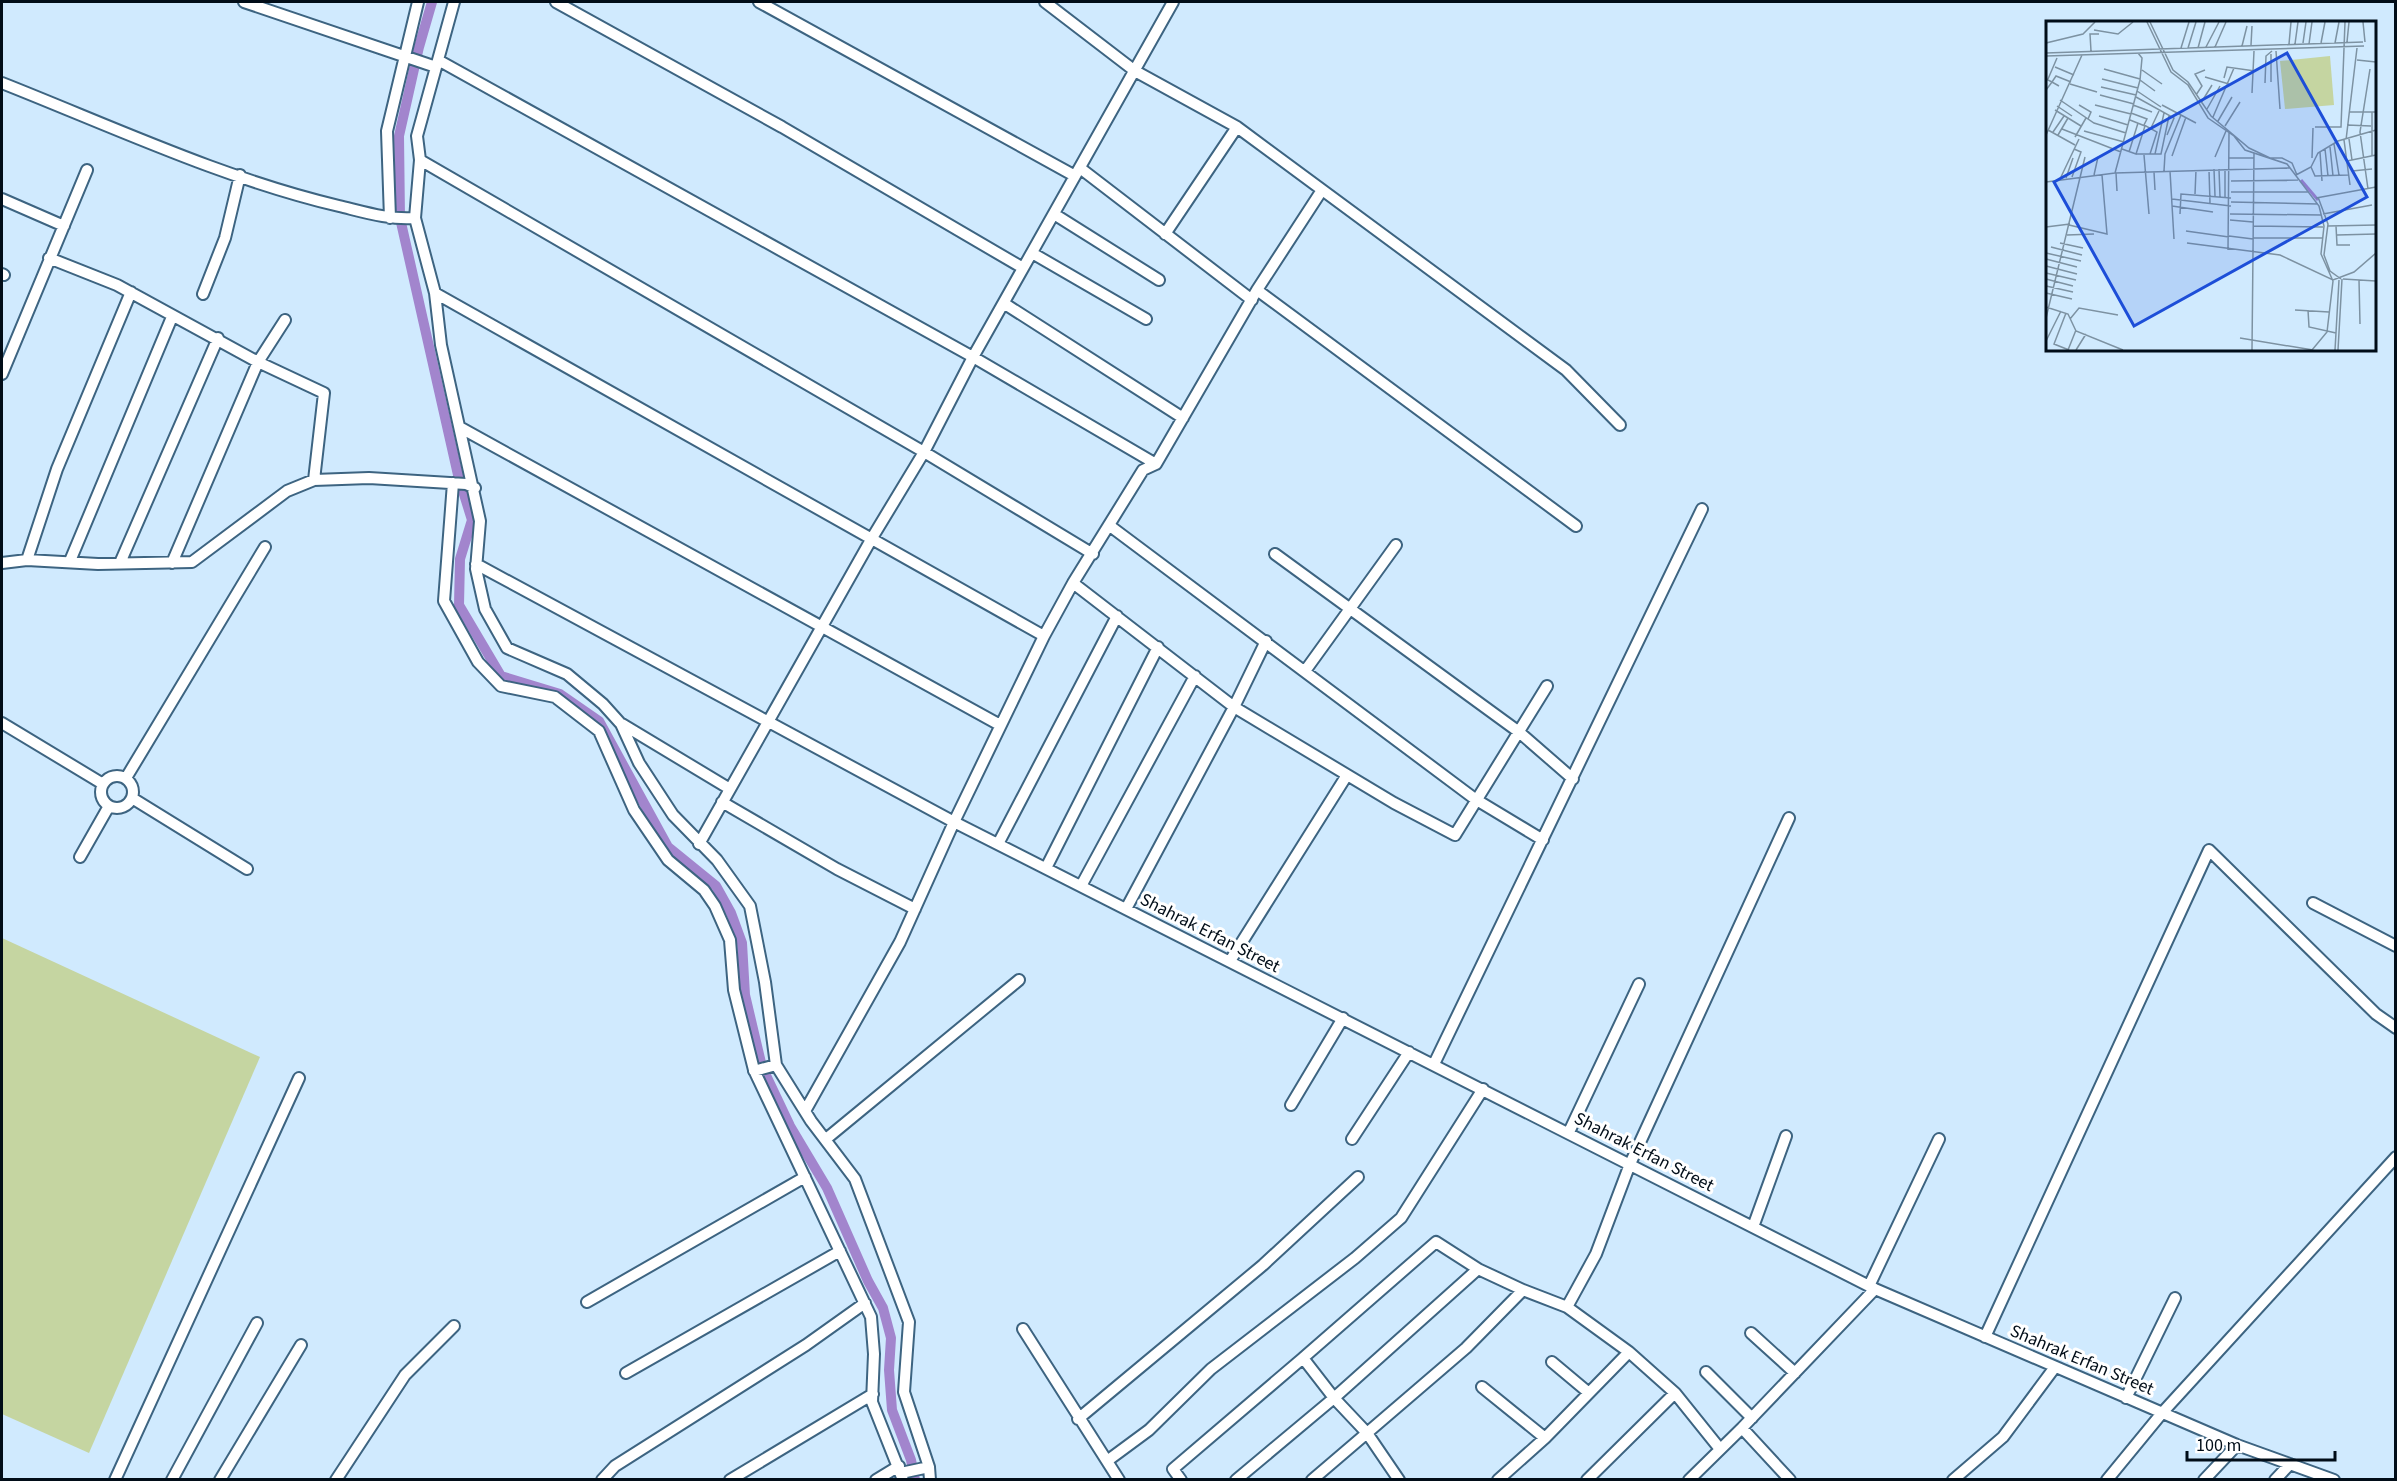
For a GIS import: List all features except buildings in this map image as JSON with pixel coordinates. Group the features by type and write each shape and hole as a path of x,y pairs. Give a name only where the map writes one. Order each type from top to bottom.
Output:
{"street":[{"path":"244,2 403,56 437,63 973,357 1156,464"},
{"path":"390,218 387,131 403,56 418,2"},
{"path":"453,2 417,136 420,159 411,219 435,293 441,345 461,428 470,486 480,521 476,564 485,609 507,648 567,674 603,704 621,724 730,789"},
{"path":"556,2 782,127 1023,268"},
{"path":"759,2 1078,172 1576,526"},
{"path":"1045,2 1135,71 1237,127 1566,370 1620,425"},
{"path":"699,844 872,538 924,452 973,357 1005,304 1173,2"},
{"path":"2,82 240,175 308,199 390,218 411,219"},
{"path":"1165,234 1237,127"},
{"path":"420,159 924,452 1093,554"},
{"path":"2,371 87,170"},
{"path":"203,294 225,237 240,175"},
{"path":"805,1111 900,942 1000,725 1073,583 1143,470 1156,464 1254,295 1322,190"},
{"path":"2,199 64,226"},
{"path":"1054,214 1159,280"},
{"path":"1032,253 1146,319"},
{"path":"50,258 131,292 172,317 324,393 314,480"},
{"path":"27,560 57,469 131,292"},
{"path":"435,293 1044,636"},
{"path":"1005,304 1183,418"},
{"path":"70,561 172,317"},
{"path":"172,563 258,362 285,320"},
{"path":"120,563 218,338"},
{"path":"461,428 1000,725"},
{"path":"2,563 27,560 120,563 192,562 287,491 314,480 369,478 470,486"},
{"path":"453,483 444,601 478,662 501,686 555,697 599,731 634,810 668,860 704,890 715,906 730,940 734,990 754,1071 871,1317 874,1354 872,1402 901,1473"},
{"path":"1434,1065 1702,509"},
{"path":"1110,526 1475,799 1543,840"},
{"path":"1305,671 1396,545"},
{"path":"126,778 265,547"},
{"path":"1275,554 1519,732 1573,779"},
{"name":"Shahrak Erfan Street","path":"476,564 954,822 1569,1132 1872,1288 2237,1445 2334,1479"},
{"path":"1073,583 1234,706 1347,775 1455,835 1475,799 1548,686"},
{"path":"998,844 1117,616"},
{"path":"1126,909 1266,641"},
{"path":"1046,868 1158,647"},
{"path":"1081,886 1195,675"},
{"path":"2,723 103,784"},
{"path":"621,724 639,763 673,815 717,860 750,906 765,982 776,1065 805,1111 855,1179 909,1322 904,1392 929,1467 930,1479"},
{"path":"1230,961 1347,775"},
{"path":"115,776 126,778 132,787 132,798 124,806 110,806 103,798 103,784 115,776"},
{"path":"132,798 247,869"},
{"path":"722,802 837,869 915,909"},
{"path":"80,857 110,806"},
{"path":"1567,1307 1596,1254 1630,1164 1789,818"},
{"path":"1985,1337 2209,850 2376,1014 2396,1029"},
{"path":"2313,903 2396,946"},
{"path":"826,1139 1019,980"},
{"path":"1569,1132 1639,984"},
{"path":"1291,1105 1343,1018"},
{"path":"1352,1139 1409,1052"},
{"path":"754,1071 776,1065"},
{"path":"115,1479 299,1078"},
{"path":"1107,1461 1149,1430 1211,1369 1355,1258 1401,1218 1483,1089"},
{"path":"1753,1227 1786,1136"},
{"path":"1689,1479 1752,1418 1872,1288 1940,1139"},
{"path":"2107,1479 2162,1413 2396,1157"},
{"path":"587,1302 805,1177"},
{"path":"1078,1419 1263,1265 1358,1177"},
{"path":"1181,1479 1173,1469 1436,1242 1479,1269 1523,1290 1567,1307 1629,1352 1675,1393 1720,1449"},
{"path":"626,1373 840,1251"},
{"path":"1236,1479 1334,1398 1479,1269"},
{"path":"1312,1479 1466,1348 1523,1290"},
{"path":"2126,1398 2175,1298"},
{"path":"602,1479 615,1466 807,1345 865,1303"},
{"path":"172,1479 257,1323"},
{"path":"336,1479 405,1376 454,1326"},
{"path":"1023,1329 1078,1419 1119,1479"},
{"path":"1751,1333 1795,1373"},
{"path":"220,1479 301,1345"},
{"path":"1498,1479 1545,1438 1629,1352"},
{"path":"1304,1358 1334,1398 1367,1433 1399,1479"},
{"path":"1552,1362 1589,1393"},
{"path":"1953,1479 2003,1437 2055,1367"},
{"path":"1706,1372 1752,1418"},
{"path":"1482,1387 1545,1438"},
{"path":"1587,1479 1675,1393"},
{"path":"730,1479 873,1394"},
{"path":"1742,1428 1790,1479"},
{"path":"2204,1479 2237,1445"},
{"path":"2275,1479 2290,1464"},
{"path":"876,1479 929,1467"}],"green space":[{"path":"2,938 260,1057 89,1453 2,1414"}],"waterway":[{"path":"432,2 419,47 399,136 400,218 458,475 472,520 460,559 459,605 501,676 560,694 599,721 668,847 716,886 731,913 742,943 745,995 762,1067 790,1126 827,1188 868,1281 883,1308 891,1338 889,1370 892,1410 911,1460 915,1480"}]}
